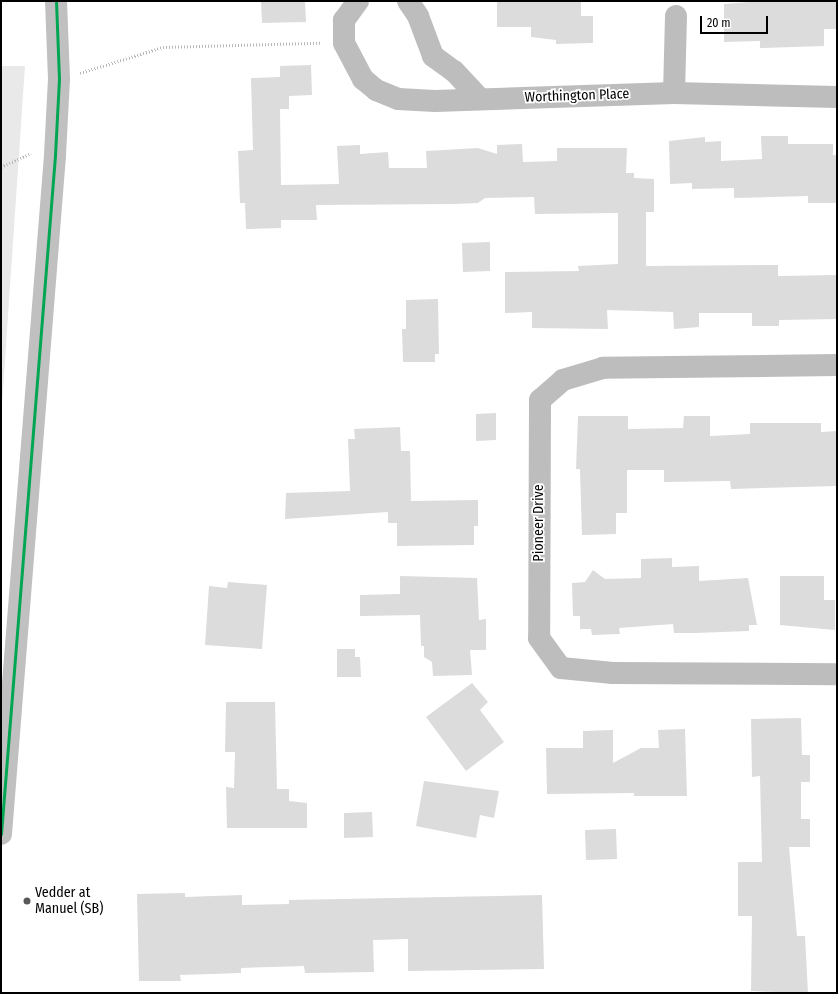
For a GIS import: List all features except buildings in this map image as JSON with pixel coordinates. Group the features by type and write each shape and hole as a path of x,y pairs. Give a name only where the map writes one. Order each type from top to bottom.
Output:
{"main road":[{"path":"1,834 60,79 56,1"}],"street":[{"name":"Worthington Place","path":"358,1 344,20 344,43 363,79 383,93 398,99 480,99 674,92 837,97"},
{"path":"408,1 418,16 433,56 454,71 480,99"},
{"path":"674,92 676,16"},
{"name":"Pioneer Drive","path":"837,365 603,368 563,380 540,400 539,630 539,638 561,668 613,673 837,674"}],"path":[{"path":"60,79 163,46 344,43"},
{"path":"1,167 31,153"}],"shaded area":[{"path":"1,66 25,66 1,419"}],"transit line":[{"path":"1,834 55,155 59,79 56,1"}],"place":[{"name":"Vedder at Manuel (SB)","path":"27,901"}]}
